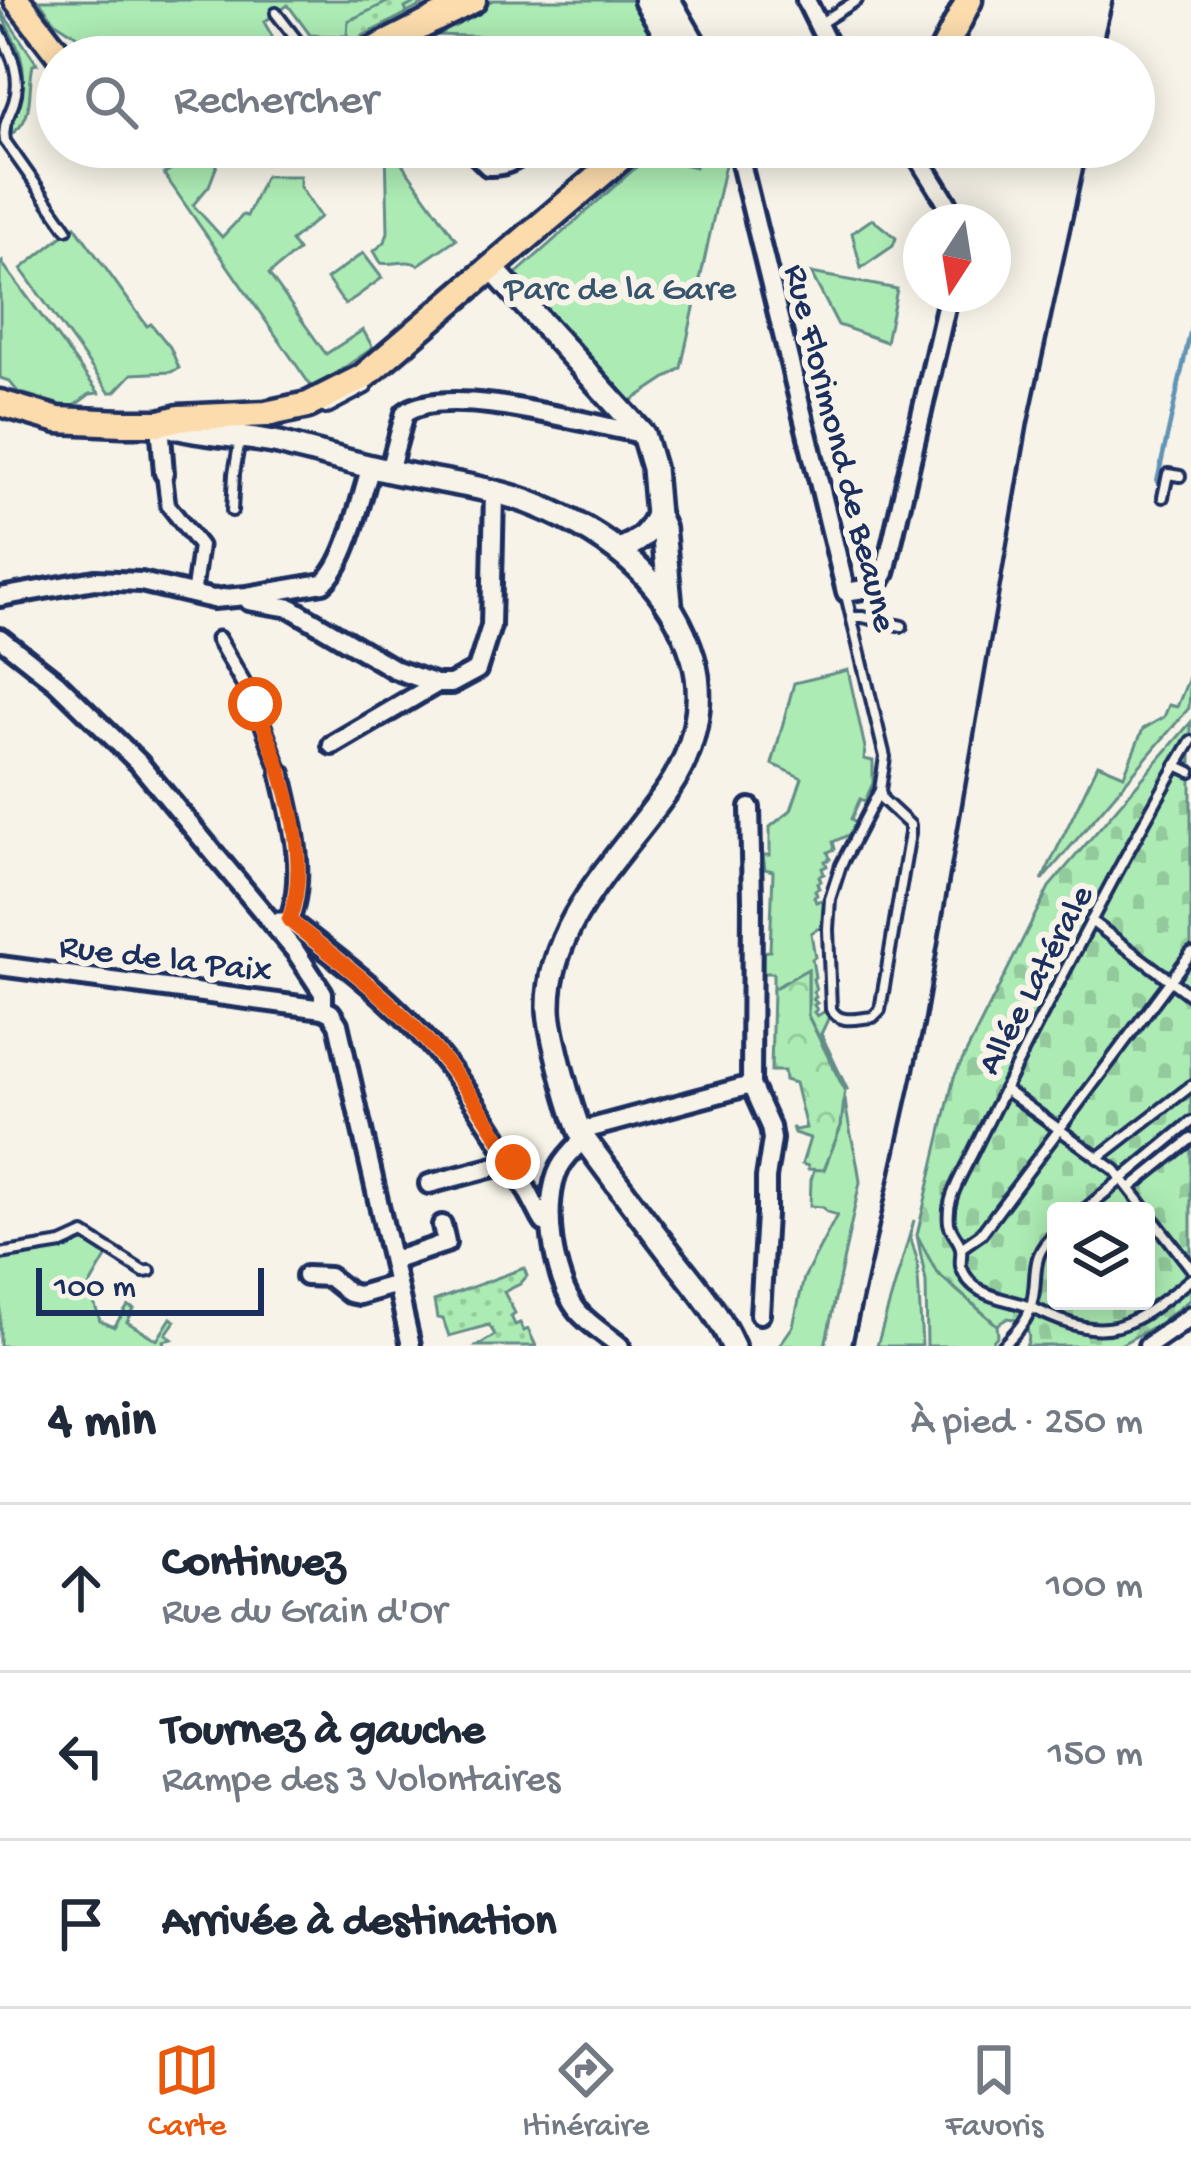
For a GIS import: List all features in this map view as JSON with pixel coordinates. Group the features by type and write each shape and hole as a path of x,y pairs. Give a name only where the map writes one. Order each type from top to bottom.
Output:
{"main road":[{"path":"17,0 45,36"},
{"path":"401,36 472,0"},
{"path":"647,0 667,36"},
{"path":"667,0 688,36"},
{"path":"951,36 969,0"},
{"path":"0,403 58,420 160,423 308,405 363,376 609,168"}],"street":[{"path":"806,0 824,36"},
{"name":"Rue Florimond de Beaune","path":"742,168 846,592"},
{"path":"925,168 948,204"},
{"path":"492,268 644,434 663,528 670,604"},
{"path":"846,592 873,587 886,573 945,312"},
{"path":"0,597 109,579 212,599 323,584 342,554 405,412 414,406 490,402 644,434"},
{"path":"193,596 200,546 168,505 160,423 241,435 534,504 619,550 670,604 686,634 698,674 698,715 688,753 671,785 601,878 560,948 549,1011 582,1135 710,1304 733,1346"},
{"path":"228,597 292,608 394,669 436,684 451,684 477,670 490,626 494,493"},
{"path":"619,550 638,543 657,515"},
{"path":"0,638 122,744 281,921 323,993 323,1009 338,1024 411,1346"},
{"path":"218,639 255,704 292,820 295,903 281,921"},
{"path":"332,745 436,684"},
{"path":"750,808 751,1085 772,1139 760,1314"},
{"path":"281,921 375,990 413,1027 472,1099 544,1222 550,1223"},
{"name":"Rue de la Paix","path":"0,966 323,1009"},
{"path":"620,1346 578,1311 564,1282 550,1223 555,1179 582,1135 751,1085"},
{"path":"428,1184 513,1162"},
{"path":"392,1262 446,1243 442,1225"},
{"path":"306,1276 329,1277 359,1295 397,1284"},
{"path":"1159,1344 1191,1316"}],"lane":[{"path":"818,25 857,0"},
{"path":"276,13 294,36"},
{"path":"0,32 12,56 17,86 2,133 67,230"},
{"path":"409,32 413,36"},
{"path":"405,356 484,285 492,268"},
{"path":"309,416 371,385"},
{"path":"232,511 241,435 263,426"},
{"path":"1162,497 1168,474 1180,476"},
{"name":"Rue Florimond de Beaune","path":"846,592 885,751 880,790"},
{"path":"852,617 902,626"},
{"name":"Allée Latérale","path":"961,1248 949,1220 952,1196 1091,921 1191,741"},
{"path":"1176,765 1191,772"},
{"path":"880,790 882,799 910,825 910,833 880,1010 877,1016 836,1018 831,1010 830,899 841,865 880,790"},
{"path":"1091,921 1191,996"},
{"path":"1191,953 981,1234 961,1248 962,1270 971,1282 996,1299 1031,1307 1077,1329 1102,1331 1126,1325 1191,1279"},
{"path":"853,1019 854,1006"},
{"path":"1098,1158 1191,1086"},
{"path":"1004,1089 1115,1170 1191,1268"},
{"path":"1094,1202 1191,1122"},
{"path":"1130,1188 1191,1138"},
{"path":"0,1254 62,1244 84,1234 144,1272 150,1271"},
{"path":"1003,1346 1031,1307 1037,1259 1047,1241"}],"green space":[{"path":"39,0 432,0 362,36 311,36 288,5 264,22 272,36 77,36 54,21"},
{"path":"392,0 420,0 405,8 407,13 362,36 347,36 348,21"},
{"path":"493,0 648,0 667,31 657,36 427,35"},
{"path":"0,9 36,63 27,114 9,135 22,92 23,70"},
{"path":"173,168 216,168 193,205 222,237 247,216 265,176 300,176 300,187 320,217 291,241 298,251 269,274 326,354 363,330 373,348 313,389 164,174"},
{"path":"386,168 405,168 456,239 418,265 381,263 374,251 388,232"},
{"name":"Parc de la Gare","path":"635,168 724,168 681,368 628,403 510,279"},
{"path":"872,219 896,238 893,246 861,268 852,233"},
{"path":"75,226 147,326 151,324 170,347 179,368 132,374 115,392 109,392 21,269"},
{"path":"363,253 382,278 345,305 327,279"},
{"path":"2,262 99,393 71,408 18,392 0,378"},
{"path":"811,273 897,289 886,342 838,325"},
{"path":"1191,663 1189,708 1042,880 1098,764 1124,775 1143,729 1164,717 1169,705 1177,707"},
{"path":"848,670 864,759 873,761 873,783 865,801 860,799 850,834 833,842 835,849 828,852 830,859 822,868 814,897 816,902 827,898 824,925 811,933 814,1012 817,1016 827,1010 829,1017 821,1034 848,1091 808,1016 808,970 773,989 773,973 761,973 759,952 770,951 773,871 765,869 763,855 770,855 770,827 791,810 802,778 772,764 794,683"},
{"path":"1191,722 1191,1299 1118,1346 1026,1346 1029,1336 1022,1324 1008,1318 997,1325 937,1273 917,1235 954,1077 1049,887"},
{"path":"808,969 808,1016 845,1091 841,1126 824,1170 802,1164 810,1138 794,1133 792,1127 806,1128 795,1083 785,1080 784,1071 771,1071 773,989"},
{"path":"845,1098 860,1182 825,1346 779,1346 793,1326 804,1278 837,1215 810,1206 811,1180 814,1170 824,1169 841,1126"},
{"path":"914,1220 910,1236 917,1259 922,1346 877,1346"},
{"path":"917,1235 937,1273 997,1325 998,1335 989,1346 927,1346 926,1282"},
{"path":"81,1242 108,1254 89,1287 100,1321 114,1327 128,1306 134,1309 127,1322 157,1340 171,1318 175,1321 166,1334 172,1339 163,1341 164,1346 0,1346 0,1258 70,1248"},
{"path":"524,1268 527,1276 504,1292 515,1313 511,1316 515,1325 528,1329 536,1346 477,1346 495,1335 489,1325 449,1336 443,1319 437,1318 434,1301"}],"waterway":[{"path":"1157,482 1191,329"}],"railway":[{"path":"1104,36 1113,0"},
{"path":"852,1346 924,1025 1028,423 1083,168"}],"route":[{"path":"255,704 281,774 296,844 295,903 289,920 394,1006 448,1067 513,1162"}]}
